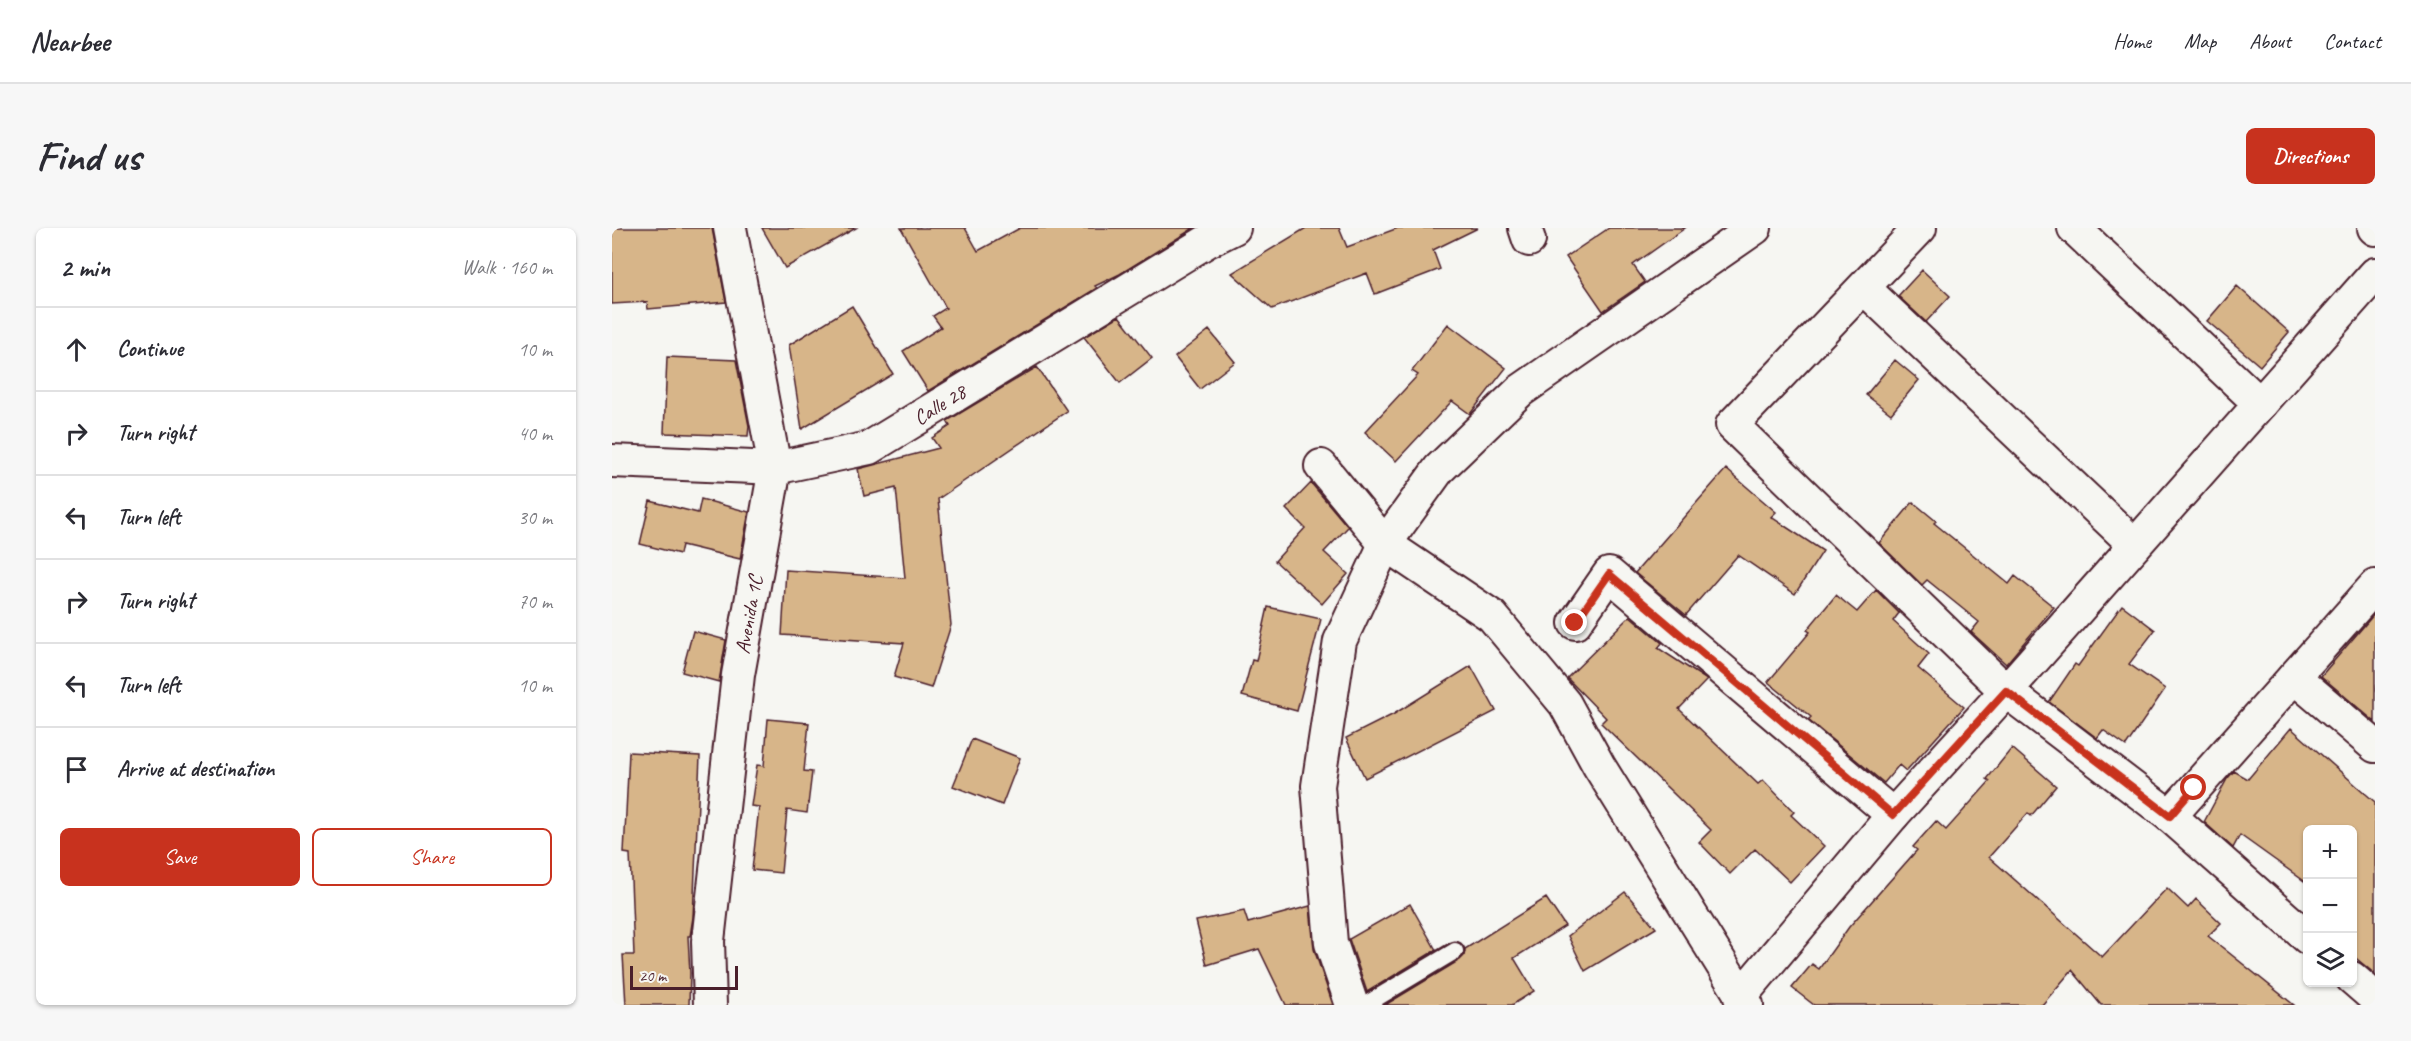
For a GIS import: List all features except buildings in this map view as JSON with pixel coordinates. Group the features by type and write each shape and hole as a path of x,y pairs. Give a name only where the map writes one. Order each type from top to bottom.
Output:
{"street":[{"name":"Avenida 1C","path":"710,1005 708,941 738,675 775,468 730,228"},
{"name":"Calle 28","path":"612,461 775,468 868,448 1202,235 1234,228"},
{"path":"1352,1005 1331,943 1318,786 1340,641 1385,543 1440,469 1520,391 1755,228"},
{"path":"2074,228 2260,404"},
{"path":"1902,235 1864,288 1732,426 2006,691 2170,816 2303,934"},
{"path":"1321,466 1385,543 1492,616 1565,704 1605,776 1744,1001 1893,815 2006,691 2375,274"},
{"path":"1864,288 2135,545"},
{"path":"1575,623 1609,574 1893,815"},
{"path":"2170,816 2375,586"},
{"path":"2294,677 2375,746"},
{"path":"2357,982 2375,998"}],"lane":[{"path":"1365,1005 1455,951"}],"route":[{"path":"1575,623 1609,574 1893,815 2006,691 2170,816 2194,788"}]}
